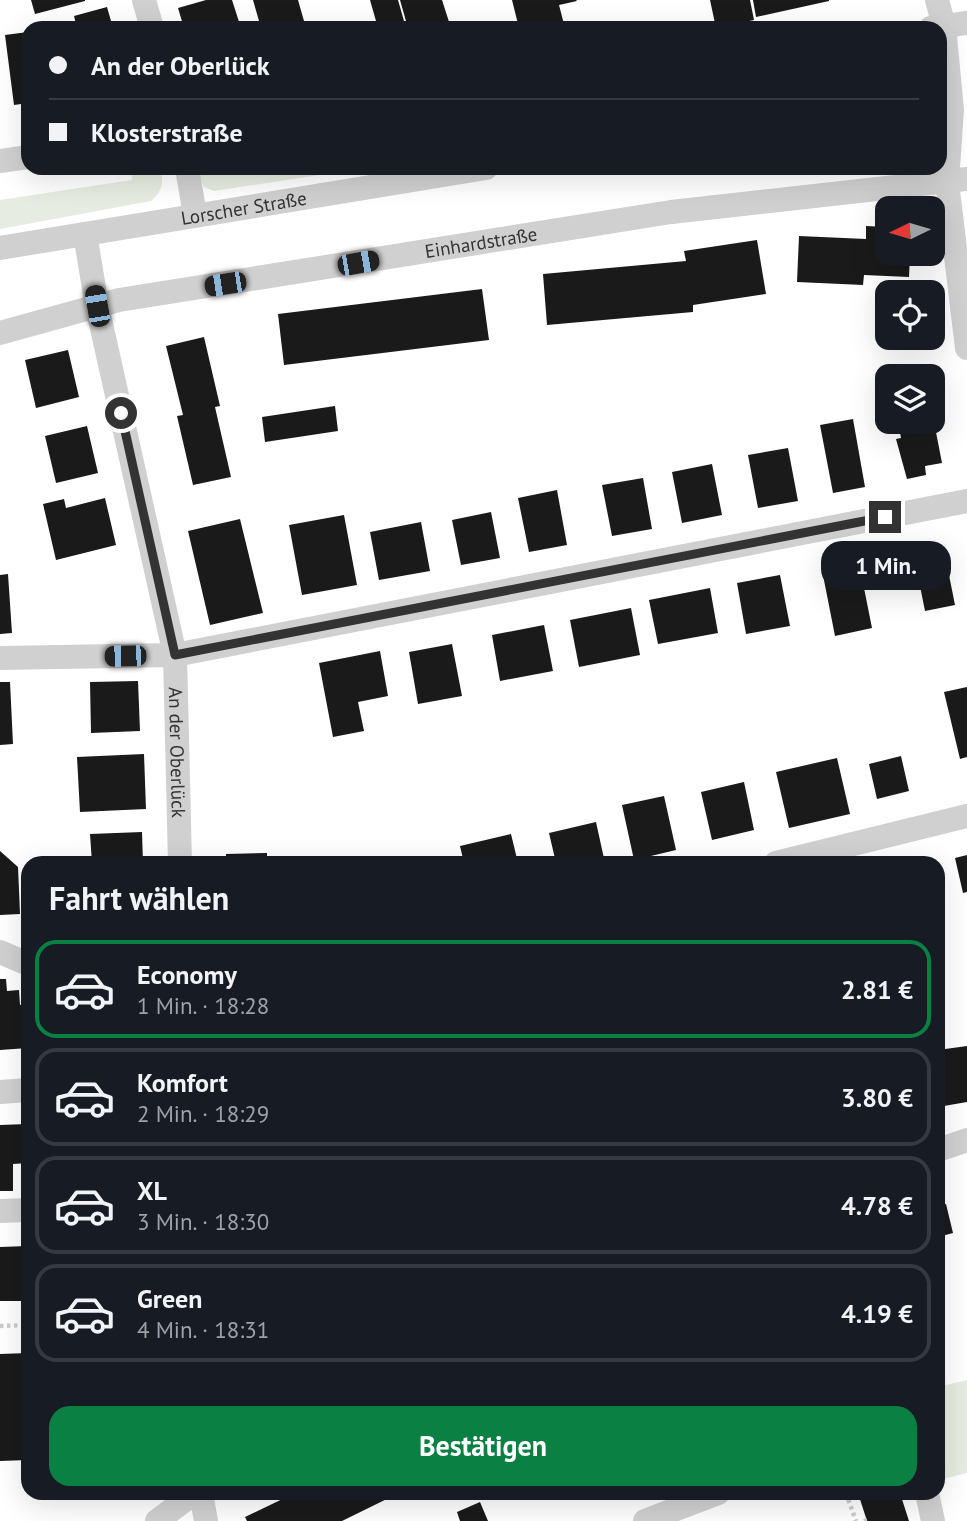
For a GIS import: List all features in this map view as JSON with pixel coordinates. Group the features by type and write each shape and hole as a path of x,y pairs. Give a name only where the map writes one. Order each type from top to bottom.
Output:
{"street":[{"path":"144,0 150,21"},
{"path":"937,0 945,21"},
{"path":"947,26 967,348"},
{"path":"0,161 21,158"},
{"path":"188,175 195,215"},
{"name":"Lorscher Straße","path":"0,248 443,175"},
{"name":"Einhardstraße","path":"0,333 97,306 670,212 957,181"},
{"name":"An der Oberlück","path":"85,234 97,306 175,655 180,856"},
{"path":"0,658 175,655 967,501"},
{"path":"804,856 967,816"},
{"path":"0,952 21,961"},
{"path":"0,1091 21,1090"},
{"path":"945,1148 967,1140"},
{"path":"0,1211 21,1210"},
{"path":"157,1521 185,1500"},
{"path":"202,1500 206,1521"},
{"path":"645,1521 700,1500"},
{"path":"928,1500 933,1521"}],"path":[{"path":"0,1326 21,1325"},
{"path":"848,1500 856,1521"}],"shaded area":[{"path":"132,175 162,177 158,194 151,201 0,229 0,200 132,180"},
{"path":"199,175 319,175 214,191 204,187"},
{"path":"967,1380 967,1473 945,1478 945,1385"}],"building":[{"path":"31,0 85,0 85,1 35,14"},
{"path":"206,0 232,0 239,21 182,21 178,8"},
{"path":"253,0 298,0 304,21 259,21"},
{"path":"370,0 398,0 404,21 376,21"},
{"path":"400,0 442,0 449,21 406,21"},
{"path":"512,0 577,1 559,5 563,21 517,21"},
{"path":"710,0 750,0 754,20 714,21"},
{"path":"753,0 829,0 829,1 756,17"},
{"path":"107,7 111,21 75,21 74,16"},
{"path":"21,33 21,104 14,105 5,35"},
{"path":"866,226 875,226 875,266 909,266 909,277 864,275 863,285 797,282 799,236 866,239"},
{"path":"757,240 766,294 693,305 693,312 547,325 543,274 686,261 684,251"},
{"path":"482,289 489,340 284,365 278,314"},
{"path":"204,337 220,406 215,407 231,477 193,485 177,416 183,415 166,346"},
{"path":"68,350 79,397 36,408 25,360"},
{"path":"335,406 338,431 265,442 262,417"},
{"path":"853,419 865,487 833,493 820,425"},
{"path":"87,426 98,473 56,483 45,436"},
{"path":"900,434 936,434 942,463 925,466 926,475 907,479 896,439 901,438"},
{"path":"788,448 798,501 758,508 748,455"},
{"path":"712,464 722,515 682,523 672,472"},
{"path":"643,478 652,529 612,536 602,485"},
{"path":"557,490 567,545 529,552 518,498"},
{"path":"105,498 116,545 56,560 43,504 64,499 66,508"},
{"path":"491,512 500,558 461,565 452,520"},
{"path":"344,515 357,585 302,595 289,525"},
{"path":"240,519 263,613 210,625 188,531"},
{"path":"421,522 430,571 379,580 370,532"},
{"path":"859,563 872,628 835,636 822,570"},
{"path":"948,570 955,605 925,611 918,576"},
{"path":"8,574 12,633 0,634 0,575"},
{"path":"780,575 790,626 746,634 737,583"},
{"path":"710,588 718,633 658,644 649,600"},
{"path":"631,608 640,655 579,667 570,620"},
{"path":"544,625 553,671 500,681 492,635"},
{"path":"452,644 462,696 418,704 409,652"},
{"path":"380,651 388,696 358,702 364,731 333,737 319,663"},
{"path":"138,681 140,731 91,733 90,682"},
{"path":"0,682 10,682 13,744 0,745"},
{"path":"967,687 967,757 960,759 944,692"},
{"path":"144,754 146,809 80,812 77,757"},
{"path":"901,756 909,791 877,799 869,764"},
{"path":"837,758 850,814 789,828 776,772"},
{"path":"744,782 754,830 712,840 701,792"},
{"path":"664,796 676,850 651,856 633,856 622,805"},
{"path":"596,822 603,856 554,856 549,833"},
{"path":"142,832 143,856 92,856 90,834"},
{"path":"511,834 516,856 462,856 460,846"},
{"path":"0,851 18,867 20,914 0,915"},
{"path":"267,853 267,856 226,856"},
{"path":"967,855 967,892 963,893 955,858"},
{"path":"0,979 6,979 7,991 19,990 21,1048 0,1050"},
{"path":"967,1046 967,1102 945,1106 945,1049"},
{"path":"21,1124 21,1163 13,1164 13,1191 0,1191 0,1125"},
{"path":"945,1204 953,1233 945,1235"},
{"path":"21,1246 21,1301 0,1301 0,1247"},
{"path":"21,1353 21,1460 0,1461 0,1354"},
{"path":"280,1500 385,1500 342,1521 247,1521 245,1517"},
{"path":"860,1500 902,1500 909,1521 867,1521"},
{"path":"480,1502 488,1521 460,1521 457,1512"}],"route":[{"path":"121,413 175,655 885,517"}]}
